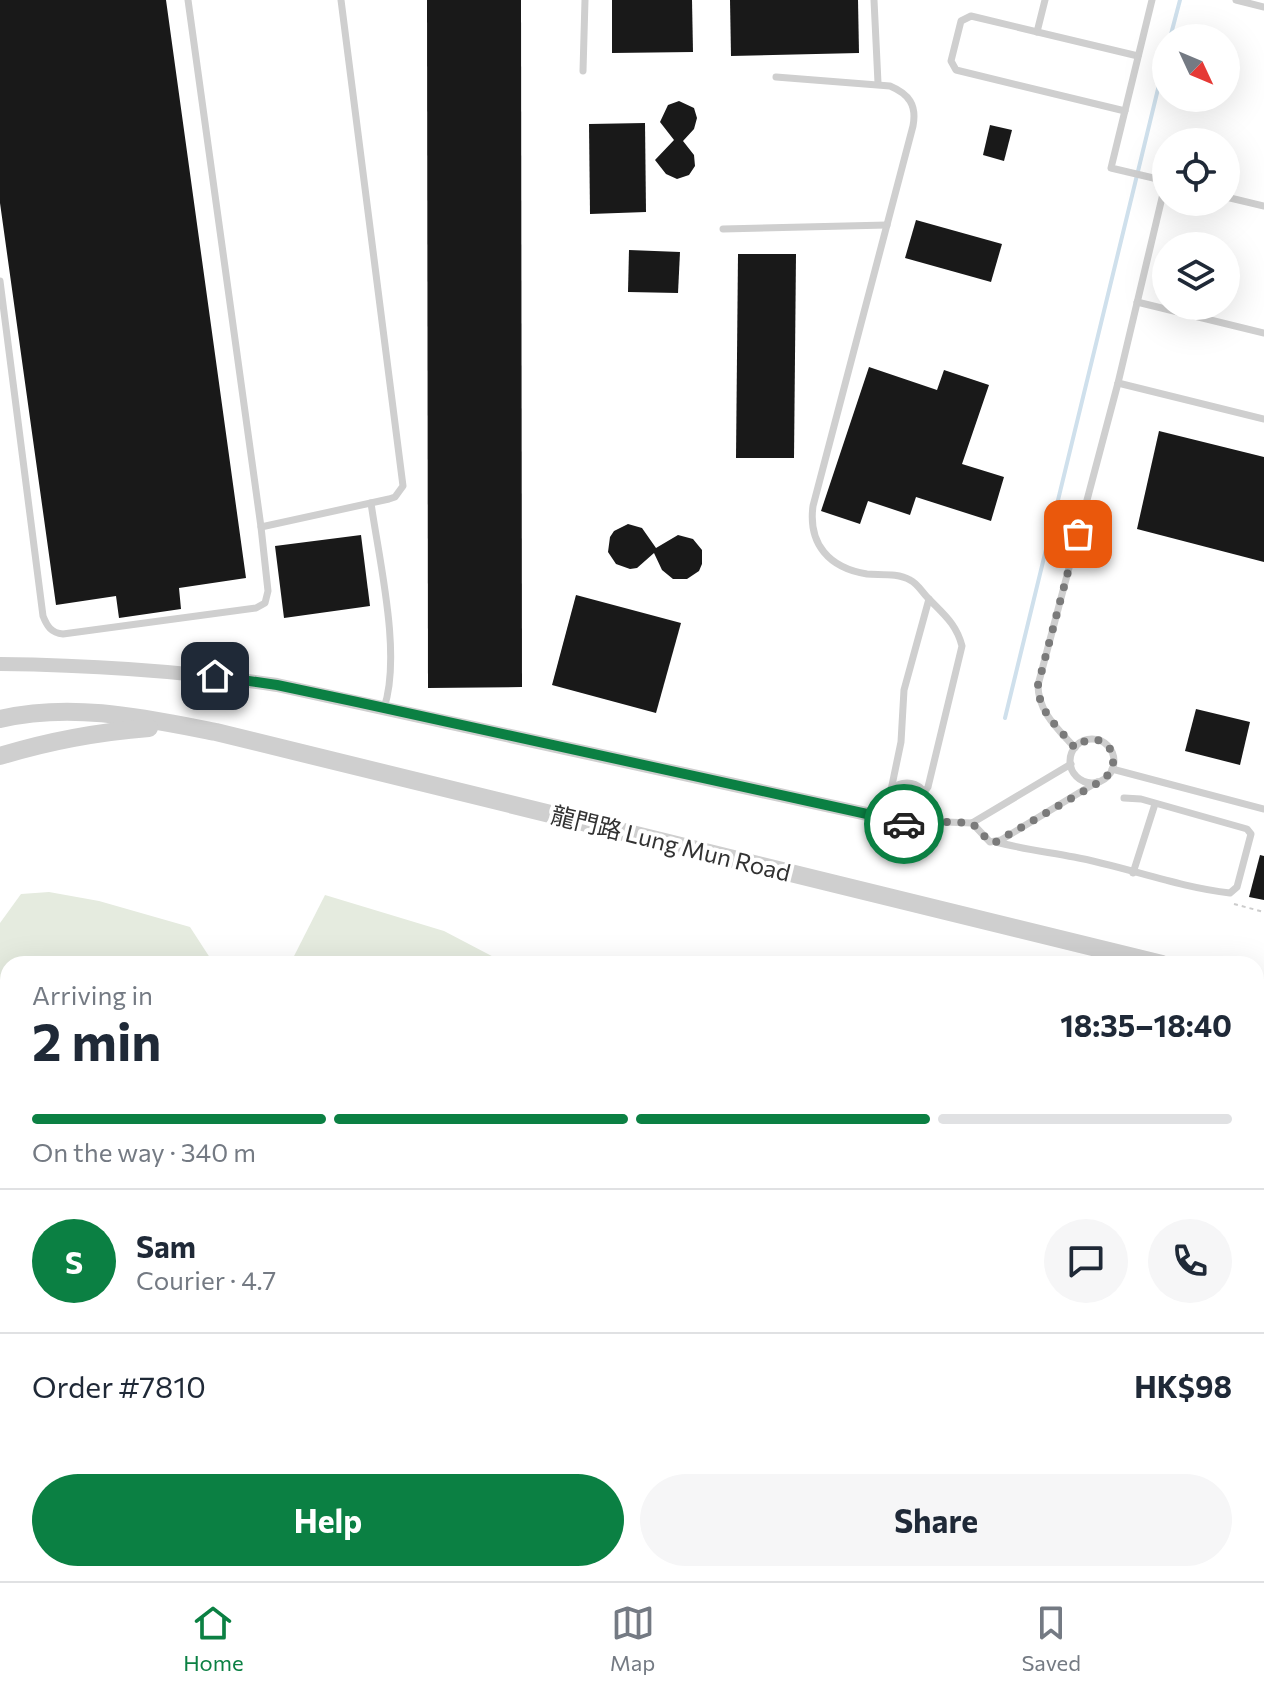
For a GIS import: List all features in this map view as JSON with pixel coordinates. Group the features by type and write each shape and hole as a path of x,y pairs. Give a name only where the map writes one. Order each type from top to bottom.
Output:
{"street":[{"path":"0,664 92,665 185,672 277,685 876,816 889,813"},
{"name":"龍門路 Lung Mun Road","path":"0,719 41,711 92,711 180,725 300,751 1130,956"},
{"name":"龍門路 Lung Mun Road","path":"0,756 37,744 100,732 180,725"}],"lane":[{"path":"0,281 43,616 52,631 63,634 262,606 267,600 268,591 261,527 188,0"},
{"path":"261,527 395,497 403,486 341,0"},
{"path":"583,71 585,0"},
{"path":"874,0 878,83"},
{"path":"1037,32 1045,0"},
{"path":"1075,748 1044,712 1038,699 1038,685 1118,383 1166,181 1111,168 1152,0"},
{"path":"1236,0 1264,7"},
{"path":"1125,111 956,70 951,65 961,21 966,17 1138,56"},
{"path":"776,77 878,83 902,91 911,100 915,116 811,523 819,547 832,559 864,573 910,579 947,615 958,631 962,646 925,791"},
{"path":"1240,200 1264,206"},
{"path":"723,229 887,225"},
{"path":"1137,302 1264,333"},
{"path":"1118,383 1264,419"},
{"path":"371,503 392,673 384,708"},
{"path":"929,599 904,690 901,742 886,803 895,821 909,825 920,821 972,823 1071,764"},
{"path":"996,842 1103,780 1114,762 1110,749 1100,741 1086,740 1075,748 1071,764 1077,777 1083,781 1097,782"},
{"path":"1112,769 1264,809"},
{"path":"891,790 910,782 925,791 929,807 920,821"},
{"path":"972,823 990,842 1075,857 1195,888 1230,893 1237,887 1251,834 1247,829 1141,799 1124,798"},
{"path":"1133,873 1155,804"}],"path":[{"path":"1230,893 1235,904 1264,912"}],"shaded area":[{"path":"49,892 99,901 190,927 209,956 0,956 0,923 21,894"},
{"path":"325,895 444,931 492,956 294,956"}],"building":[{"path":"0,0 166,0 246,578 179,588 181,609 119,618 116,596 56,605 0,203"},
{"path":"427,0 521,0 522,687 428,688"},
{"path":"612,0 692,0 693,52 612,53"},
{"path":"730,0 858,0 859,53 731,56"},
{"path":"679,101 694,108 697,118 694,129 683,141 694,155 695,166 689,175 677,179 666,174 655,160 674,140 660,122 668,105"},
{"path":"645,123 646,212 590,214 589,124"},
{"path":"990,125 1012,130 1004,161 983,155"},
{"path":"916,220 1002,244 991,282 905,258"},
{"path":"629,250 680,252 678,293 628,292"},
{"path":"738,254 796,254 794,458 736,458"},
{"path":"869,367 937,390 944,370 989,385 962,464 1004,477 991,521 916,497 910,515 868,501 860,524 821,511"},
{"path":"1159,431 1264,457 1264,562 1137,529"},
{"path":"628,524 642,528 656,548 678,535 693,539 702,550 699,571 687,579 673,579 662,570 654,553 637,568 616,564 608,552 610,537 614,531"},
{"path":"361,535 370,606 284,618 275,546"},
{"path":"576,595 681,623 656,713 552,685"},
{"path":"1196,709 1250,722 1240,765 1185,751"},
{"path":"1260,855 1264,856 1264,900 1249,897"}],"waterway":[{"path":"1174,24 1180,0"},
{"path":"1005,718 1152,112"}],"way so far":[{"path":"904,824 920,821 972,823 990,842 996,842 1109,775 1114,762 1106,744 1093,739 1075,748 1044,712 1038,699 1038,685 1078,534"}],"route":[{"path":"215,676 277,685 876,816 889,813 895,821 904,824"}]}
